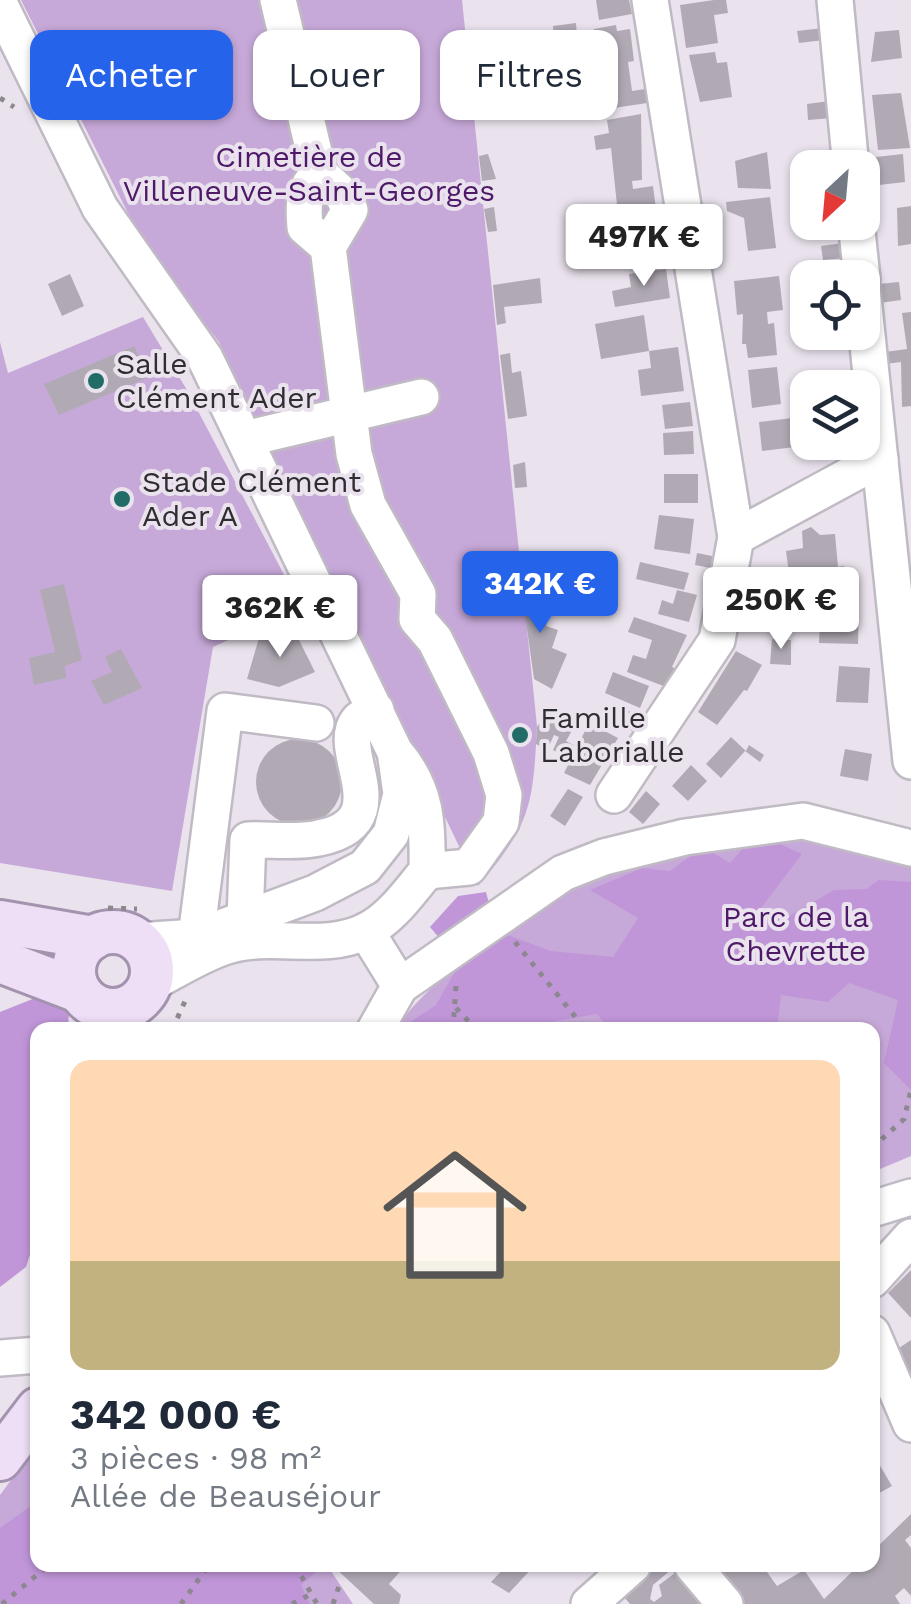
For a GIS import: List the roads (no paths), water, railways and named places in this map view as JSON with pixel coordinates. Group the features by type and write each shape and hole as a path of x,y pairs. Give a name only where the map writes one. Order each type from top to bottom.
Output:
{"main road":[{"path":"0,922 93,938 116,932 138,941 150,961 141,1005 115,1010 91,1008 0,961"},
{"path":"91,1008 74,968 84,946 93,938"},
{"path":"0,1459 30,1420"}],"street":[{"path":"278,0 319,173 342,194 350,210 328,247 346,415 368,505 418,594 417,618 435,640 491,752 504,810 492,839 469,866 427,871"},
{"path":"614,794 717,640 736,537 650,0"},
{"path":"835,0 849,150"},
{"path":"0,5 100,208 205,358 395,752 400,794 391,834 365,867 316,892 196,937 138,941"},
{"path":"245,439 421,397"},
{"path":"880,459 911,760"},
{"path":"736,537 878,460"},
{"path":"245,918 248,840 320,838 350,821 363,795 353,731 358,719 376,710"},
{"path":"196,937 225,711 316,723"},
{"path":"141,1005 227,946 261,940 319,940 366,931 390,914 427,871 428,812 414,773 395,752"},
{"path":"380,1022 400,986 495,916 562,873 685,837 803,821 911,848"},
{"path":"366,931 400,986"},
{"path":"880,1207 911,1197"},
{"path":"880,1271 911,1237"},
{"path":"880,1351 911,1424"},
{"path":"0,1358 30,1356"},
{"path":"589,1604 625,1572"},
{"path":"698,1572 724,1604"}],"place":[{"name":"Salle Clément Ader","path":"96,381"},
{"name":"Stade Clément Ader A","path":"122,499"},
{"name":"Famille Laborialle","path":"520,735"}],"park label":[{"name":"Cimetière de Villeneuve-Saint-Georges","path":"309,174"},
{"name":"Parc de la Chevrette","path":"796,934"}]}
